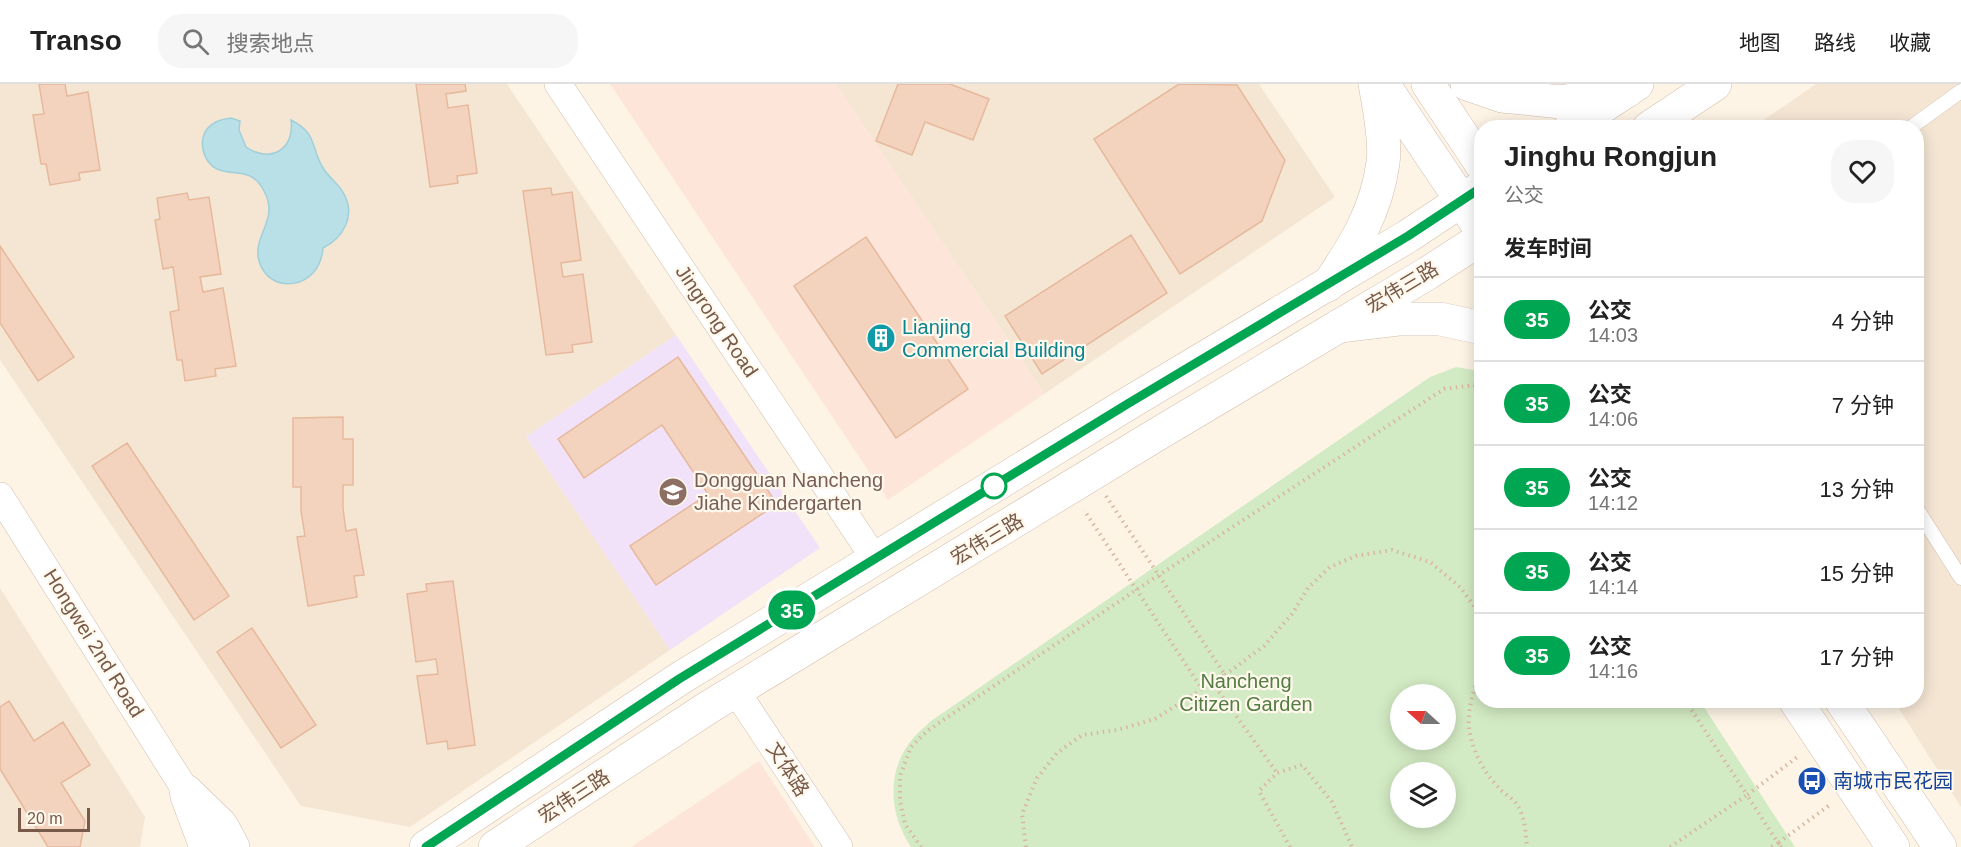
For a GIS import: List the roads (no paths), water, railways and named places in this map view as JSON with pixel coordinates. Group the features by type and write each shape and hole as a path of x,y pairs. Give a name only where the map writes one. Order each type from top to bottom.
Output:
{"main road":[{"path":"1328,285 1356,243 1373,208 1384,161 1375,84"},
{"path":"1383,84 1472,194"},
{"path":"1428,84 1474,153"},
{"path":"1467,84 1502,96 1561,102 1633,87"},
{"path":"1663,120 1715,84"},
{"path":"1582,120 1633,87"},
{"name":"宏伟三路","path":"426,847 679,679 1328,285 1472,194"},
{"name":"宏伟三路","path":"495,847 736,691 1474,243"},
{"path":"1339,326 1398,319 1440,319 1474,326"},
{"path":"1800,708 1893,847"},
{"path":"1846,708 1940,847"},
{"name":"Hongwei 2nd Road","path":"186,791 206,847"},
{"name":"Hongwei 2nd Road","path":"186,791 221,825 233,847"}],"street":[{"name":"Jingrong Road","path":"558,84 875,559"},
{"name":"Hongwei 2nd Road","path":"0,496 186,791"},
{"name":"文体路","path":"736,691 839,847"}],"lane":[{"path":"1921,120 1961,91"},
{"path":"1924,519 1961,578"}],"water":[{"path":"231,118 240,121 239,130 246,147 264,154 272,154 285,146 289,139 291,120 300,125 310,136 323,168 344,194 349,210 346,226 330,244 323,248 320,262 313,273 304,280 283,283 273,280 264,272 258,252 269,211 264,191 254,178 217,169 205,157 203,140 207,129 218,121"}],"place":[{"name":"Lianjing Commercial Building","path":"881,338"},
{"name":"Dongguan Nancheng Jiahe Kindergarten","path":"673,492"},
{"name":"南城市民花园","path":"1812,781"}],"park label":[{"name":"Nancheng Citizen Garden","path":"1246,692"}]}
